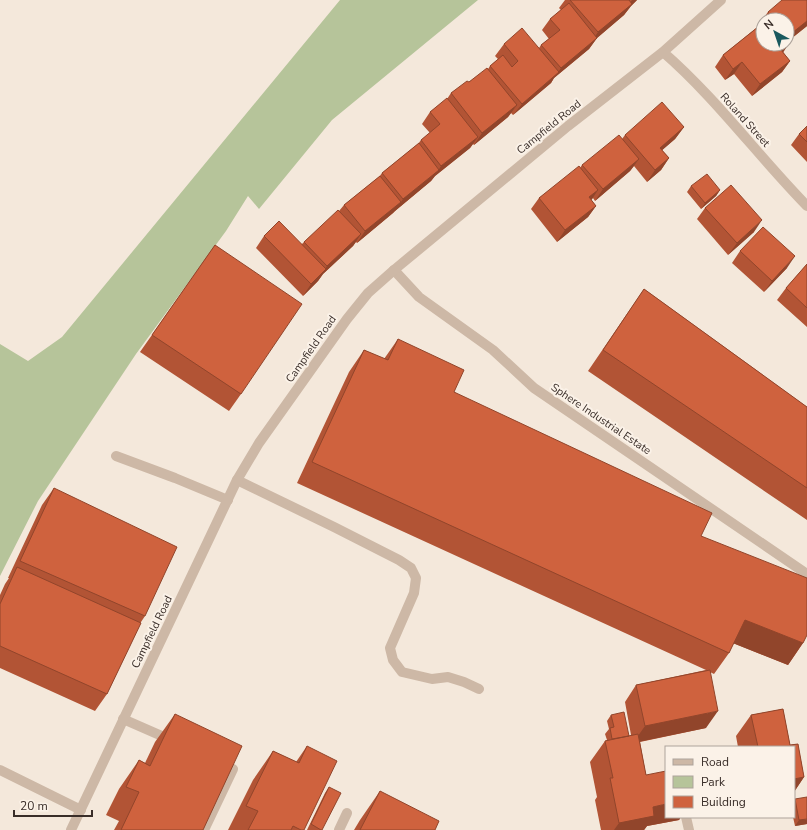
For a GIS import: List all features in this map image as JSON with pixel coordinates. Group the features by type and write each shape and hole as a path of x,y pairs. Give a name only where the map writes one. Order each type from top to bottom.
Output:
{"street":[{"name":"Campfield Road","path":"72,830 237,480 259,443 347,319 368,294 394,270 568,126 663,52 721,0"},
{"name":"Roland Street","path":"663,52 685,71 789,188 807,206"},
{"name":"Sphere Industrial Estate","path":"394,270 419,297 493,350 534,388 807,574"},
{"path":"116,456 176,478 228,500"},
{"path":"237,480 334,527 399,560 411,568 416,578 414,593 390,648 393,660 402,672 432,679 448,677 479,689"},
{"path":"124,719 178,744"},
{"path":"204,830 233,769 212,759"},
{"path":"0,770 81,810"},
{"path":"339,830 347,813"},
{"path":"686,818 689,830"}],"green space":[{"path":"340,0 478,0 332,120 259,209 248,196 226,231 136,354 38,501 0,576 0,344 28,361 62,337"}],"building":[{"path":"570,0 629,0 632,4 598,32"},
{"path":"782,0 807,0 807,21 795,31 795,12 768,12"},
{"path":"569,3 597,38 561,68 541,45 560,30 550,19"},
{"path":"522,28 559,72 522,104 490,66 503,55 512,67 518,61 504,44"},
{"path":"755,29 755,52 783,52 790,61 760,84 742,62 733,69 723,55"},
{"path":"487,68 517,105 482,133 451,93 467,81 469,82"},
{"path":"447,98 478,137 441,166 421,140 440,124 430,112"},
{"path":"662,102 684,127 660,148 669,158 655,170 625,135"},
{"path":"807,126 807,142 799,134"},
{"path":"619,135 639,159 603,189 582,165"},
{"path":"419,143 439,170 403,199 382,173"},
{"path":"579,166 598,190 589,197 596,206 565,230 539,198"},
{"path":"707,174 720,190 705,203 691,186"},
{"path":"380,176 401,202 365,231 344,205"},
{"path":"731,185 762,220 737,243 705,208"},
{"path":"338,210 361,234 327,266 304,242"},
{"path":"279,221 326,269 311,284 264,236"},
{"path":"763,227 795,256 772,281 740,251"},
{"path":"215,245 302,304 241,394 152,335"},
{"path":"807,264 807,308 786,288"},
{"path":"644,289 807,407 807,488 603,350"},
{"path":"398,339 464,370 454,392 712,513 701,536 807,578 807,635 803,643 745,620 729,653 312,462 364,350 388,360"},
{"path":"54,488 177,547 145,616 20,561"},
{"path":"17,567 141,623 107,694 0,646 0,604"},
{"path":"710,670 718,711 645,726 636,685"},
{"path":"783,709 790,745 798,744 804,777 795,779 795,746 758,746 751,715"},
{"path":"624,712 629,736 612,739 610,728 614,727 611,715"},
{"path":"175,714 242,746 203,830 121,830 139,792 126,787 139,760 150,766"},
{"path":"638,734 646,775 665,771 665,804 653,807 654,816 619,823 610,778 613,778 605,741"},
{"path":"307,746 337,761 304,830 293,826 291,830 248,830 258,811 246,806 273,751 299,763"},
{"path":"329,787 341,793 321,830 311,824"},
{"path":"380,791 439,821 435,830 360,830"},
{"path":"807,797 807,819 799,820 795,799"}]}
